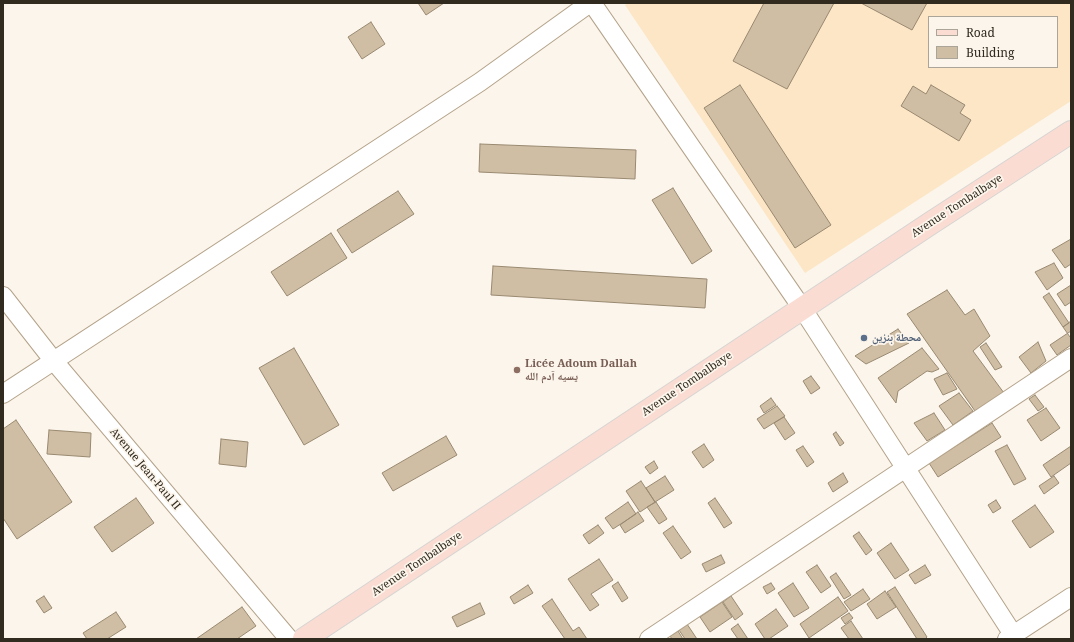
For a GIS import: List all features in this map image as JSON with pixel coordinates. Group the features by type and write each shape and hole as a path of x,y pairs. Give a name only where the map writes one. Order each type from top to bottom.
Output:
{"main road":[{"name":"Avenue Tombalbaye","path":"304,639 802,308 1071,132"}],"street":[{"path":"3,394 480,82 591,3 802,308 1012,638 1071,597"},
{"name":"Avenue Jean-Paul II","path":"3,296 53,360 289,639"},
{"path":"649,639 1071,358"}],"shaded area":[{"path":"628,3 1071,3 1071,101 805,273 625,5"}],"building":[{"path":"418,3 444,3 426,15"},
{"path":"764,3 834,3 787,89 733,61"},
{"path":"861,3 927,3 912,30"},
{"path":"371,22 385,44 362,59 348,37"},
{"path":"740,85 831,225 795,248 704,108"},
{"path":"931,85 965,105 960,113 971,120 959,141 901,106 913,86 926,94"},
{"path":"480,144 636,150 635,179 479,172"},
{"path":"673,188 712,251 692,264 652,200"},
{"path":"398,191 414,214 352,253 337,230"},
{"path":"331,233 347,258 287,296 271,272"},
{"path":"1071,239 1071,264 1065,268 1052,250"},
{"path":"1054,263 1063,278 1047,290 1035,272"},
{"path":"493,266 707,279 705,308 491,295"},
{"path":"1071,285 1071,302 1065,306 1057,294"},
{"path":"947,290 965,315 974,309 990,336 973,351 1004,393 975,411 907,314"},
{"path":"1049,293 1069,323 1063,327 1043,297"},
{"path":"1071,321 1071,337 1070,337 1063,327"},
{"path":"898,329 909,343 866,364 855,356"},
{"path":"1071,331 1071,345 1057,355 1050,345"},
{"path":"1038,342 1046,361 1031,373 1019,357"},
{"path":"986,343 1002,367 995,370 980,347"},
{"path":"294,348 339,425 304,445 259,368"},
{"path":"922,348 939,369 932,372 927,371 898,391 896,403 878,378"},
{"path":"947,373 957,389 943,395 934,379"},
{"path":"811,376 820,388 811,394 803,381"},
{"path":"959,393 973,411 953,425 939,406"},
{"path":"1035,395 1044,407 1038,411 1029,399"},
{"path":"771,398 776,405 764,413 760,406"},
{"path":"777,406 785,416 764,429 757,419"},
{"path":"1046,408 1060,428 1041,441 1027,420"},
{"path":"934,413 945,430 927,441 914,423"},
{"path":"784,417 795,433 785,440 774,423"},
{"path":"16,420 72,502 17,539 3,518 3,429"},
{"path":"992,423 1001,437 938,477 929,463"},
{"path":"49,430 91,433 90,457 47,454"},
{"path":"836,432 844,443 840,446 833,434"},
{"path":"446,436 457,455 393,491 382,473"},
{"path":"221,439 248,442 246,467 219,464"},
{"path":"704,444 714,460 703,468 692,452"},
{"path":"1007,445 1026,479 1014,485 995,451"},
{"path":"803,446 814,462 807,467 796,450"},
{"path":"1071,446 1071,463 1051,477 1043,465"},
{"path":"654,461 658,468 650,474 645,467"},
{"path":"843,473 848,482 833,492 828,483"},
{"path":"665,476 674,490 655,502 646,488"},
{"path":"1054,476 1059,483 1044,494 1039,486"},
{"path":"641,481 655,502 640,512 626,491"},
{"path":"136,498 154,523 112,552 94,527"},
{"path":"715,498 732,523 724,528 708,503"},
{"path":"996,500 1001,508 993,513 988,505"},
{"path":"628,502 636,514 613,529 605,518"},
{"path":"656,502 667,519 659,524 647,507"},
{"path":"1035,505 1054,532 1030,548 1012,521"},
{"path":"638,512 644,521 625,533 620,525"},
{"path":"598,525 604,533 589,544 583,535"},
{"path":"673,526 691,552 681,559 663,533"},
{"path":"859,532 872,550 866,555 853,536"},
{"path":"891,543 909,570 895,579 877,553"},
{"path":"721,555 725,563 706,572 702,564"},
{"path":"599,559 613,580 591,594 599,605 590,611 568,579"},
{"path":"817,565 831,586 821,593 806,572"},
{"path":"925,565 931,575 915,584 909,575"},
{"path":"836,573 851,595 844,599 830,577"},
{"path":"618,582 628,598 622,602 612,586"},
{"path":"771,583 775,589 767,594 763,587"},
{"path":"793,583 809,608 794,617 778,593"},
{"path":"528,585 533,593 514,604 510,597"},
{"path":"895,587 927,637 925,639 917,639 887,592"},
{"path":"863,589 870,599 851,611 844,602"},
{"path":"885,591 896,607 877,619 867,604"},
{"path":"44,596 52,608 44,613 36,601"},
{"path":"731,596 743,614 735,620 723,602"},
{"path":"838,597 848,611 809,638 800,624"},
{"path":"552,599 573,631 579,627 587,639 565,639 542,606"},
{"path":"722,602 732,617 710,632 700,617"},
{"path":"480,603 485,614 457,627 452,617"},
{"path":"242,607 256,626 237,639 196,639"},
{"path":"776,609 788,626 769,639 765,639 755,624"},
{"path":"116,612 126,627 107,639 87,639 83,633"},
{"path":"849,613 853,618 845,624 841,618"},
{"path":"851,621 863,639 849,639 841,628"},
{"path":"687,624 697,639 685,639 679,630"},
{"path":"738,624 748,639 738,639 731,629"},
{"path":"678,631 683,639 672,639 670,636"}],"place":[{"name":"محطة بنزين","path":"864,338"},
{"name":"Licée Adoum Dallah يسيه آدم الله","path":"517,370"}]}
